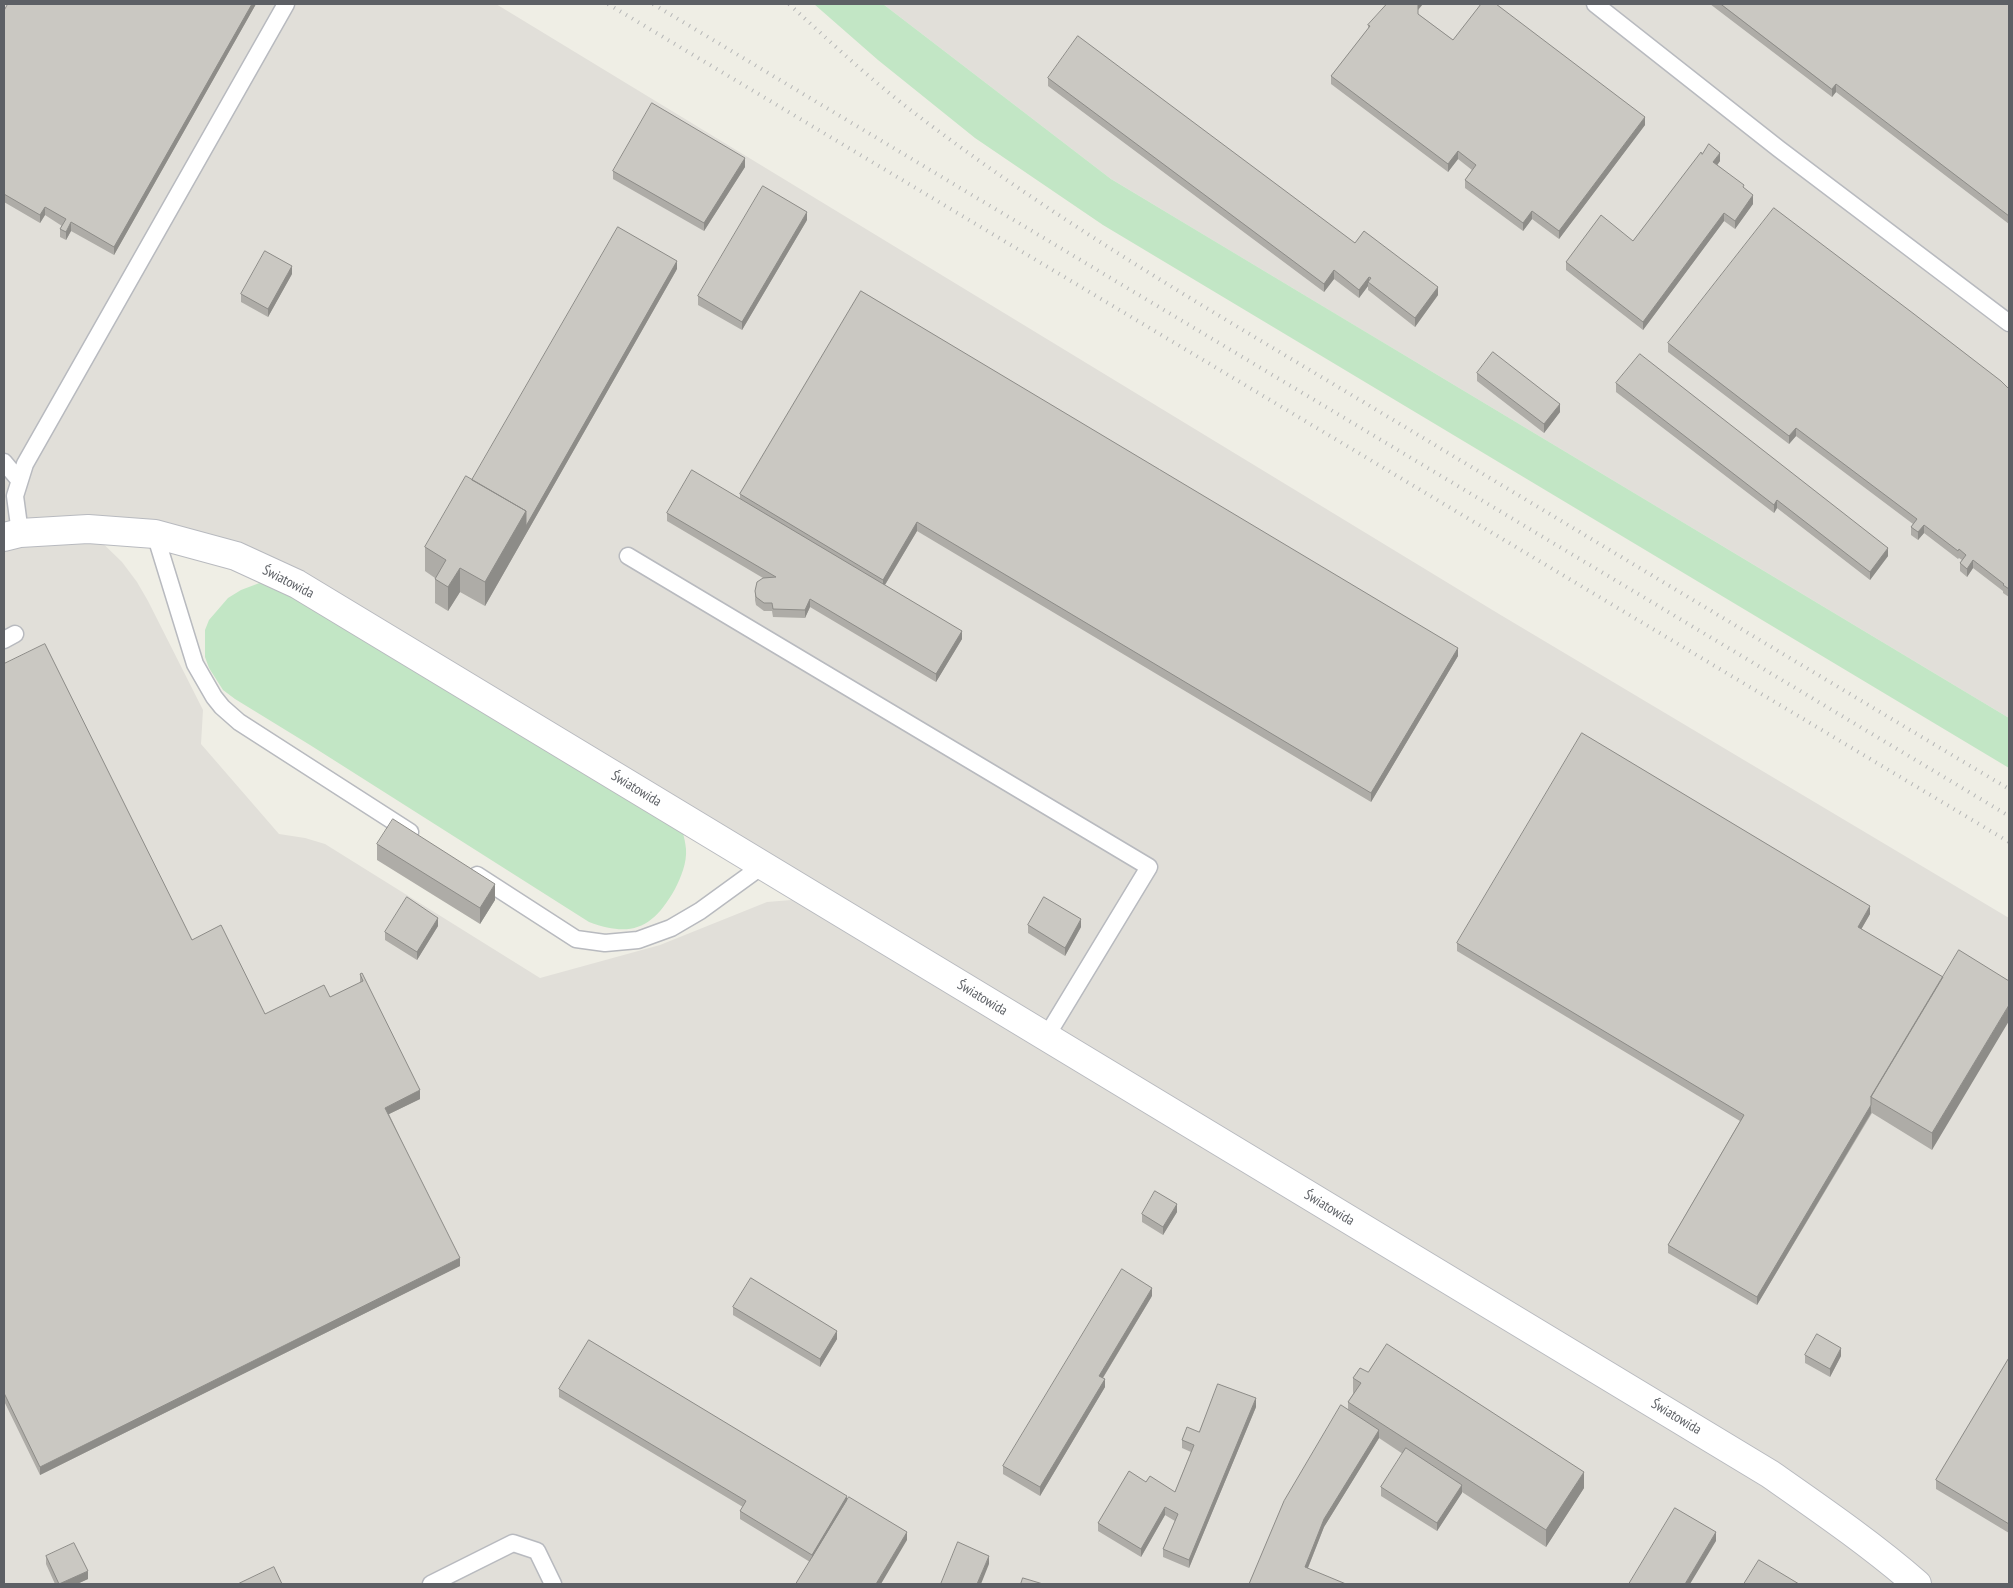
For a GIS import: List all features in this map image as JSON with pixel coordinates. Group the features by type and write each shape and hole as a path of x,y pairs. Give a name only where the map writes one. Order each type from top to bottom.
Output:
{"street":[{"name":"Światowida","path":"12,535 88,529 155,534 236,556 296,584 1770,1474 1842,1525 1917,1584"}],"lane":[{"path":"12,535 15,496 24,464 286,4"},
{"path":"1595,4 1778,149 2009,323"},
{"path":"4,462 19,480"},
{"path":"155,534 195,664 208,688 222,707 239,722 420,838"},
{"path":"628,556 1149,867 1046,1037"},
{"path":"461,865 576,939 605,943 638,940 671,928 700,911 762,866"},
{"path":"431,1584 513,1543 537,1551 553,1584"}],"shaded area":[{"path":"4,4 496,4 1499,614 2009,918 2009,1584 4,1584","holes":["89,530 297,584 816,898 767,902 660,945 540,978 325,844 305,838 279,834 201,744 203,710 148,601 122,562"]},
{"path":"883,4 2009,4 2009,718 1111,179"}],"green space":[{"path":"814,4 883,4 1111,179 2009,718 2009,768 1103,225 975,138 878,60"},
{"path":"278,576 678,815 685,845 685,865 675,889 658,913 640,926 629,929 604,927 589,922 223,690 209,668 205,657 205,630 209,620 228,598 241,590"}],"building":[{"path":"8,4 252,4 114,247 71,222 66,232 60,229 66,219 45,207 40,215 4,194 4,11"},
{"path":"1387,4 1418,4 1418,14 1453,40 1481,4 1496,4 1645,117 1559,231 1532,211 1523,223 1465,180 1476,165 1458,151 1448,164 1331,76 1370,26 1368,25"},
{"path":"1721,4 2009,4 2009,216 1836,84 1832,89"},
{"path":"1078,36 1355,243 1364,231 1438,287 1415,318 1368,282 1371,278 1369,277 1359,290 1334,270 1324,284 1048,78"},
{"path":"652,103 745,158 704,223 613,171"},
{"path":"1709,144 1720,153 1713,162 1744,185 1743,187 1753,195 1735,221 1724,213 1643,322 1566,262 1601,215 1633,241"},
{"path":"763,186 807,212 742,322 698,296"},
{"path":"1774,208 2009,389 2009,589 1973,560 1967,569 1960,563 1966,555 1959,549 1958,551 1924,525 1918,532 1911,527 1917,519 1796,428 1789,436 1668,343"},
{"path":"618,227 677,261 526,526 526,511 472,480"},
{"path":"265,251 292,266 268,309 241,294"},
{"path":"861,291 1458,648 1371,793 917,522 883,580 740,494"},
{"path":"1493,352 1560,404 1544,424 1477,373"},
{"path":"1640,354 1888,548 1870,572 1777,500 1774,505 1616,383"},
{"path":"692,470 962,631 936,674 810,599 805,610 773,609 772,603 764,603 756,597 757,582 763,578 776,577 667,513"},
{"path":"466,476 526,511 485,582 460,568 448,587 435,579 446,560 425,547"},
{"path":"45,644 192,940 221,925 265,1014 324,985 330,997 363,981 360,974 362,973 420,1090 385,1108 460,1258 40,1467 4,1393 4,664"},
{"path":"1582,733 1870,906 1858,927 1943,977 1871,1097 1871,1105 1757,1297 1668,1245 1744,1115 1457,943"},
{"path":"393,819 495,884 480,908 377,844"},
{"path":"407,897 438,918 417,952 385,932"},
{"path":"1044,897 1081,919 1065,948 1028,925"},
{"path":"1959,950 2009,981 2009,1005 1932,1133 1871,1097"},
{"path":"1155,1191 1177,1204 1163,1227 1142,1214"},
{"path":"1122,1269 1152,1288 1099,1376 1105,1379 1040,1487 1003,1466"},
{"path":"751,1278 837,1331 820,1359 733,1307"},
{"path":"1817,1334 1841,1348 1830,1369 1805,1355"},
{"path":"589,1340 847,1496 812,1555 740,1511 746,1501 559,1389"},
{"path":"1387,1344 1584,1472 1546,1530 1348,1402 1361,1383 1353,1378 1360,1368 1368,1372"},
{"path":"2009,1358 2009,1524 1936,1480"},
{"path":"1218,1384 1256,1398 1189,1560 1163,1549 1178,1514 1165,1507 1141,1549 1098,1523 1129,1471 1146,1482 1150,1476 1175,1492 1194,1445 1182,1440 1187,1427 1199,1432"},
{"path":"1341,1405 1379,1430 1324,1519 1305,1567 1346,1584 1249,1584 1284,1501"},
{"path":"1406,1448 1462,1485 1437,1523 1381,1487"},
{"path":"849,1497 907,1532 876,1584 796,1584"},
{"path":"1675,1508 1716,1532 1685,1584 1629,1584"},
{"path":"958,1542 989,1556 977,1584 941,1584"},
{"path":"74,1543 88,1571 59,1584 46,1556"},
{"path":"1759,1560 1799,1584 1744,1584"},
{"path":"274,1567 282,1584 238,1584"},
{"path":"1023,1578 1043,1584 1021,1584"}],"railway":[{"path":"608,4 2009,842"},
{"path":"653,4 2009,816"},
{"path":"789,4 899,101 1012,184 1070,223 1250,334 2009,789"}]}
